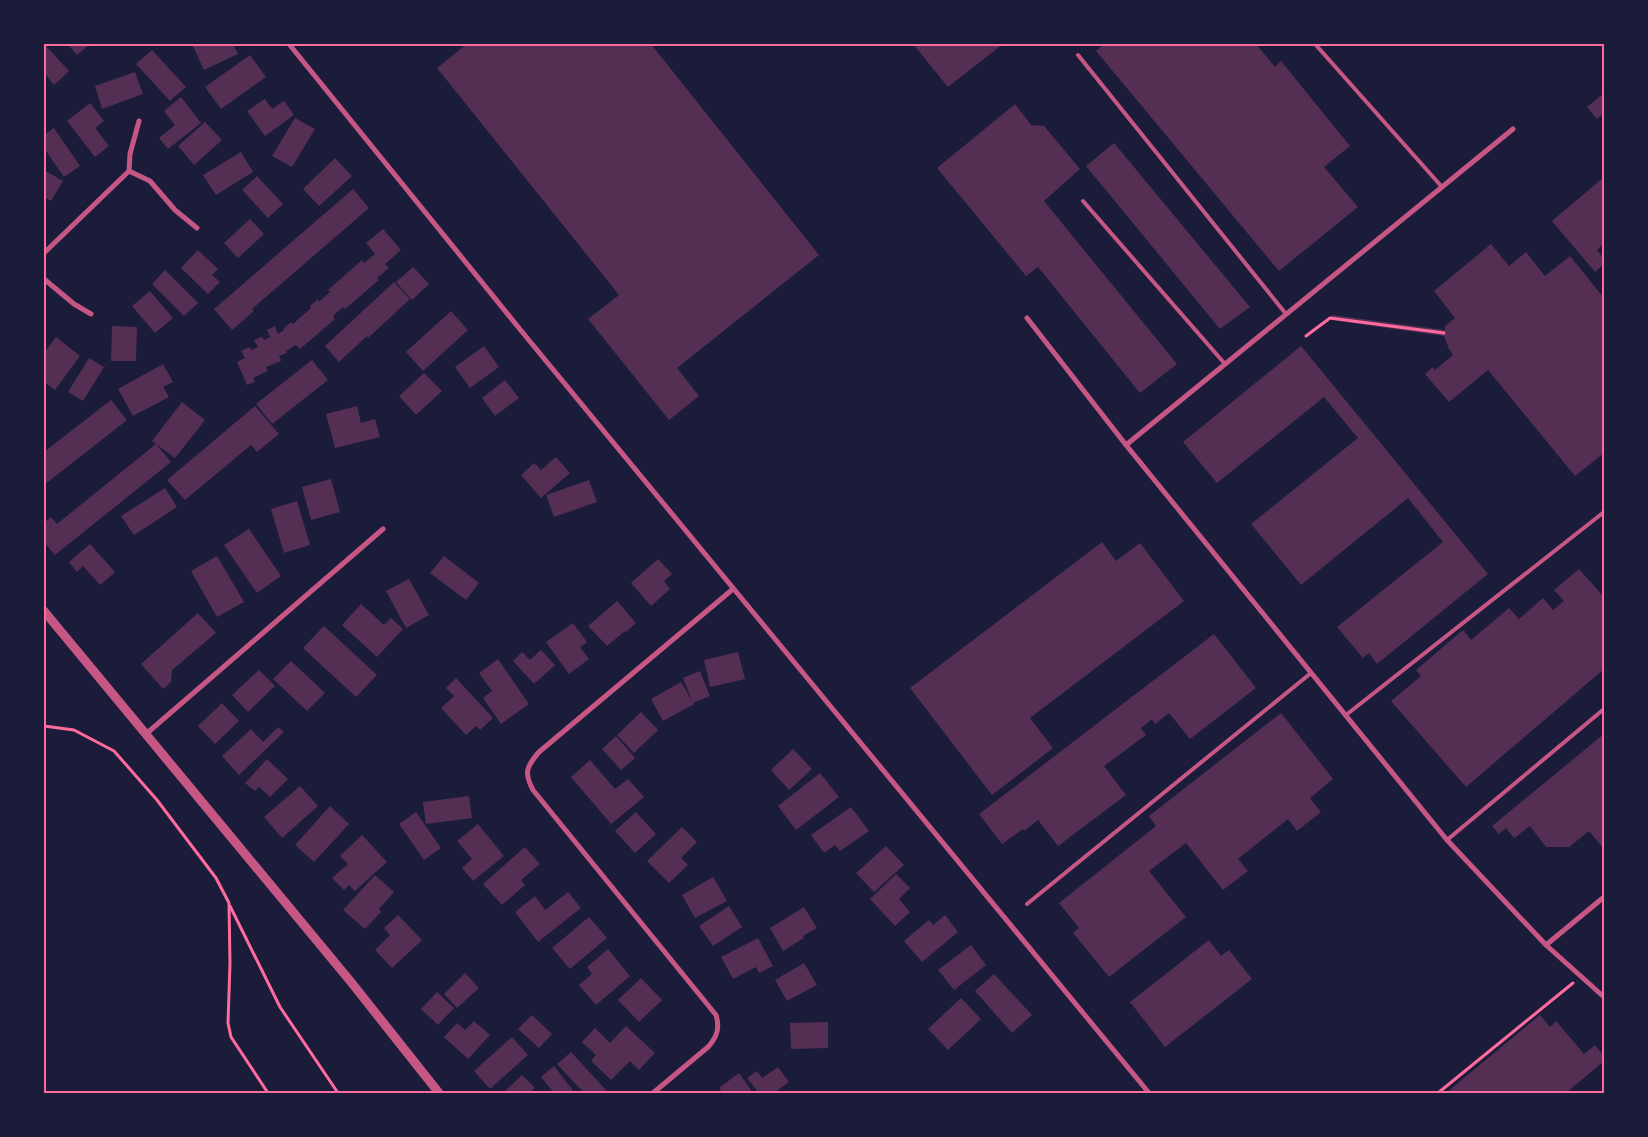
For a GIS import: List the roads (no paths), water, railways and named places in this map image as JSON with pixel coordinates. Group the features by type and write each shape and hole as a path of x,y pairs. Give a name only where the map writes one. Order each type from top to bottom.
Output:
{"street":[{"path":"289,44 535,348 1148,1093"},
{"path":"44,253 129,171 130,154 138,121"},
{"path":"1126,445 1513,129"},
{"path":"129,171 150,181 175,210 197,228"},
{"path":"44,279 74,304 92,314"},
{"path":"1026,318 1126,445 1447,840 1546,945 1604,997"},
{"path":"146,734 382,529"},
{"path":"653,1093 708,1048 715,1040 718,1031 716,1015 533,790 528,781 527,771 530,762 539,752 733,589"},
{"path":"44,611 351,982 439,1093"},
{"path":"1546,945 1604,897"}],"lane":[{"path":"1315,44 1442,187"},
{"path":"1078,55 1286,314"},
{"path":"1083,201 1225,364"},
{"path":"1346,715 1604,512"},
{"path":"1026,904 1311,673"},
{"path":"1447,840 1604,709"}]}
